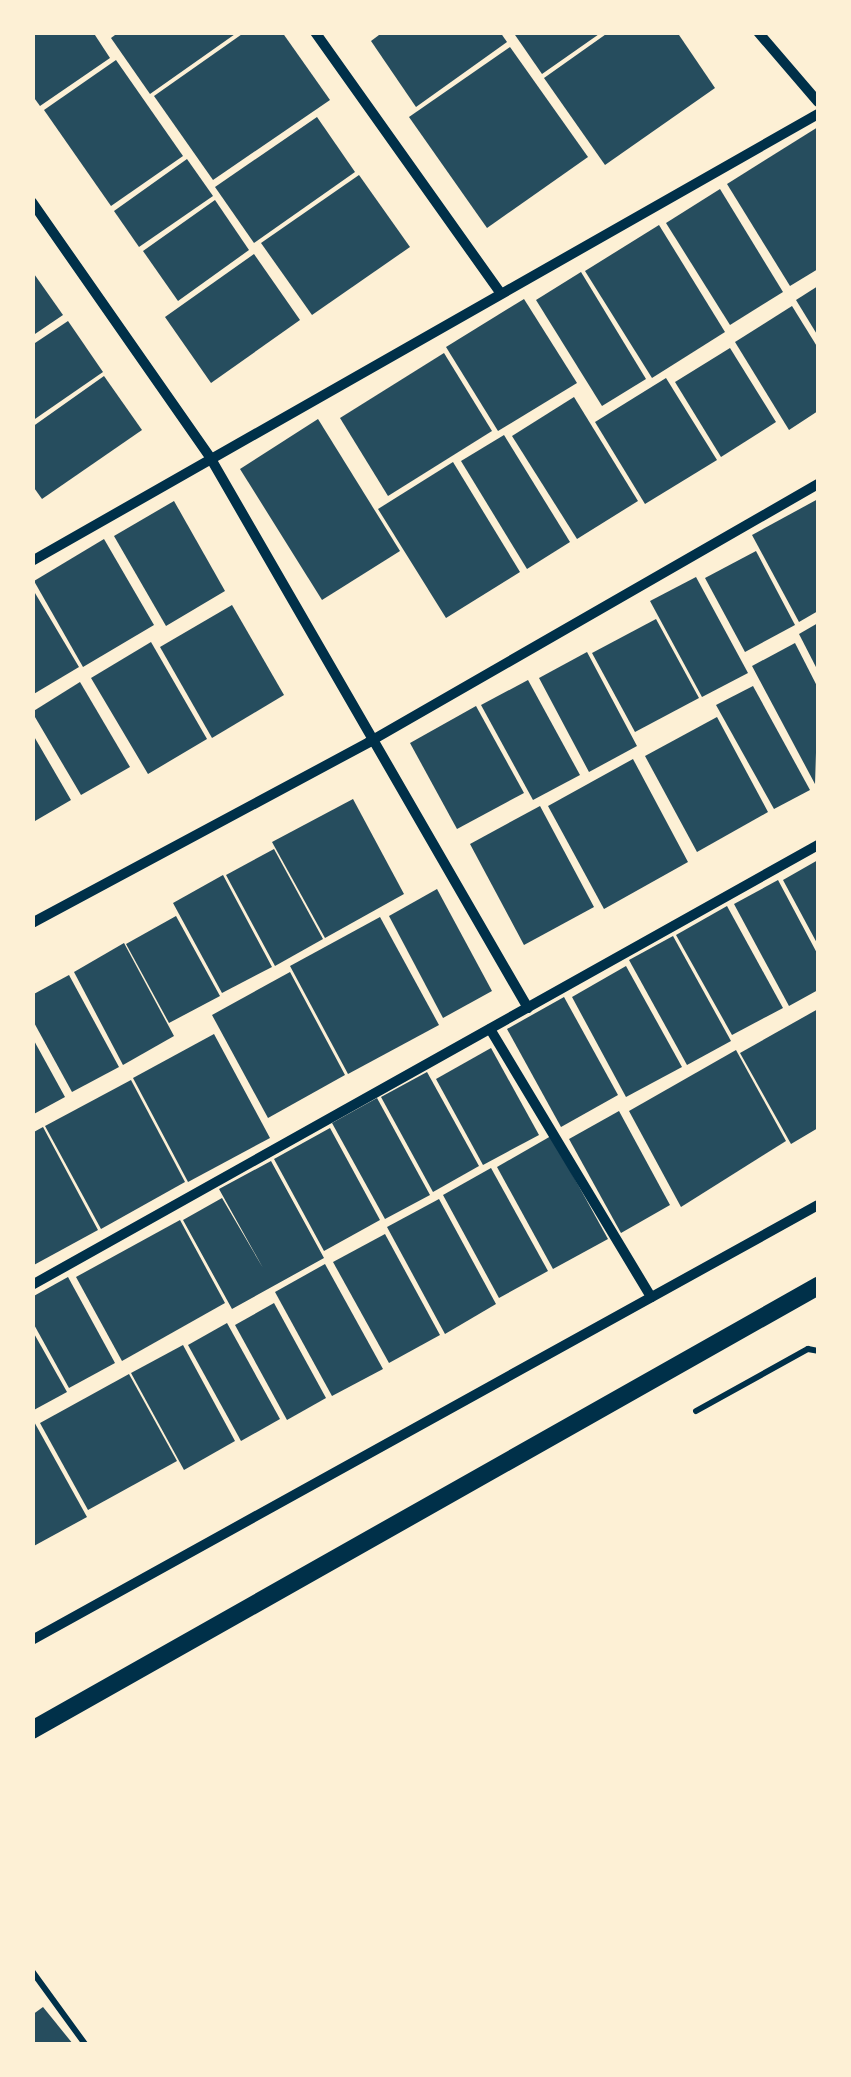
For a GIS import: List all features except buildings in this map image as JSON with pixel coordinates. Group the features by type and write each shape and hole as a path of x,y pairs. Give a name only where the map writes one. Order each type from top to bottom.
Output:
{"street":[{"path":"316,32 501,294"},
{"path":"758,32 818,102"},
{"path":"32,561 818,114"},
{"path":"32,202 210,459 369,742 528,1008"},
{"path":"32,923 369,742 818,484"},
{"path":"32,1285 818,846"},
{"path":"490,1029 651,1298"},
{"path":"32,1640 818,1205"},
{"path":"32,1730 818,1286"}],"path":[{"path":"32,1972 85,2044"}]}
